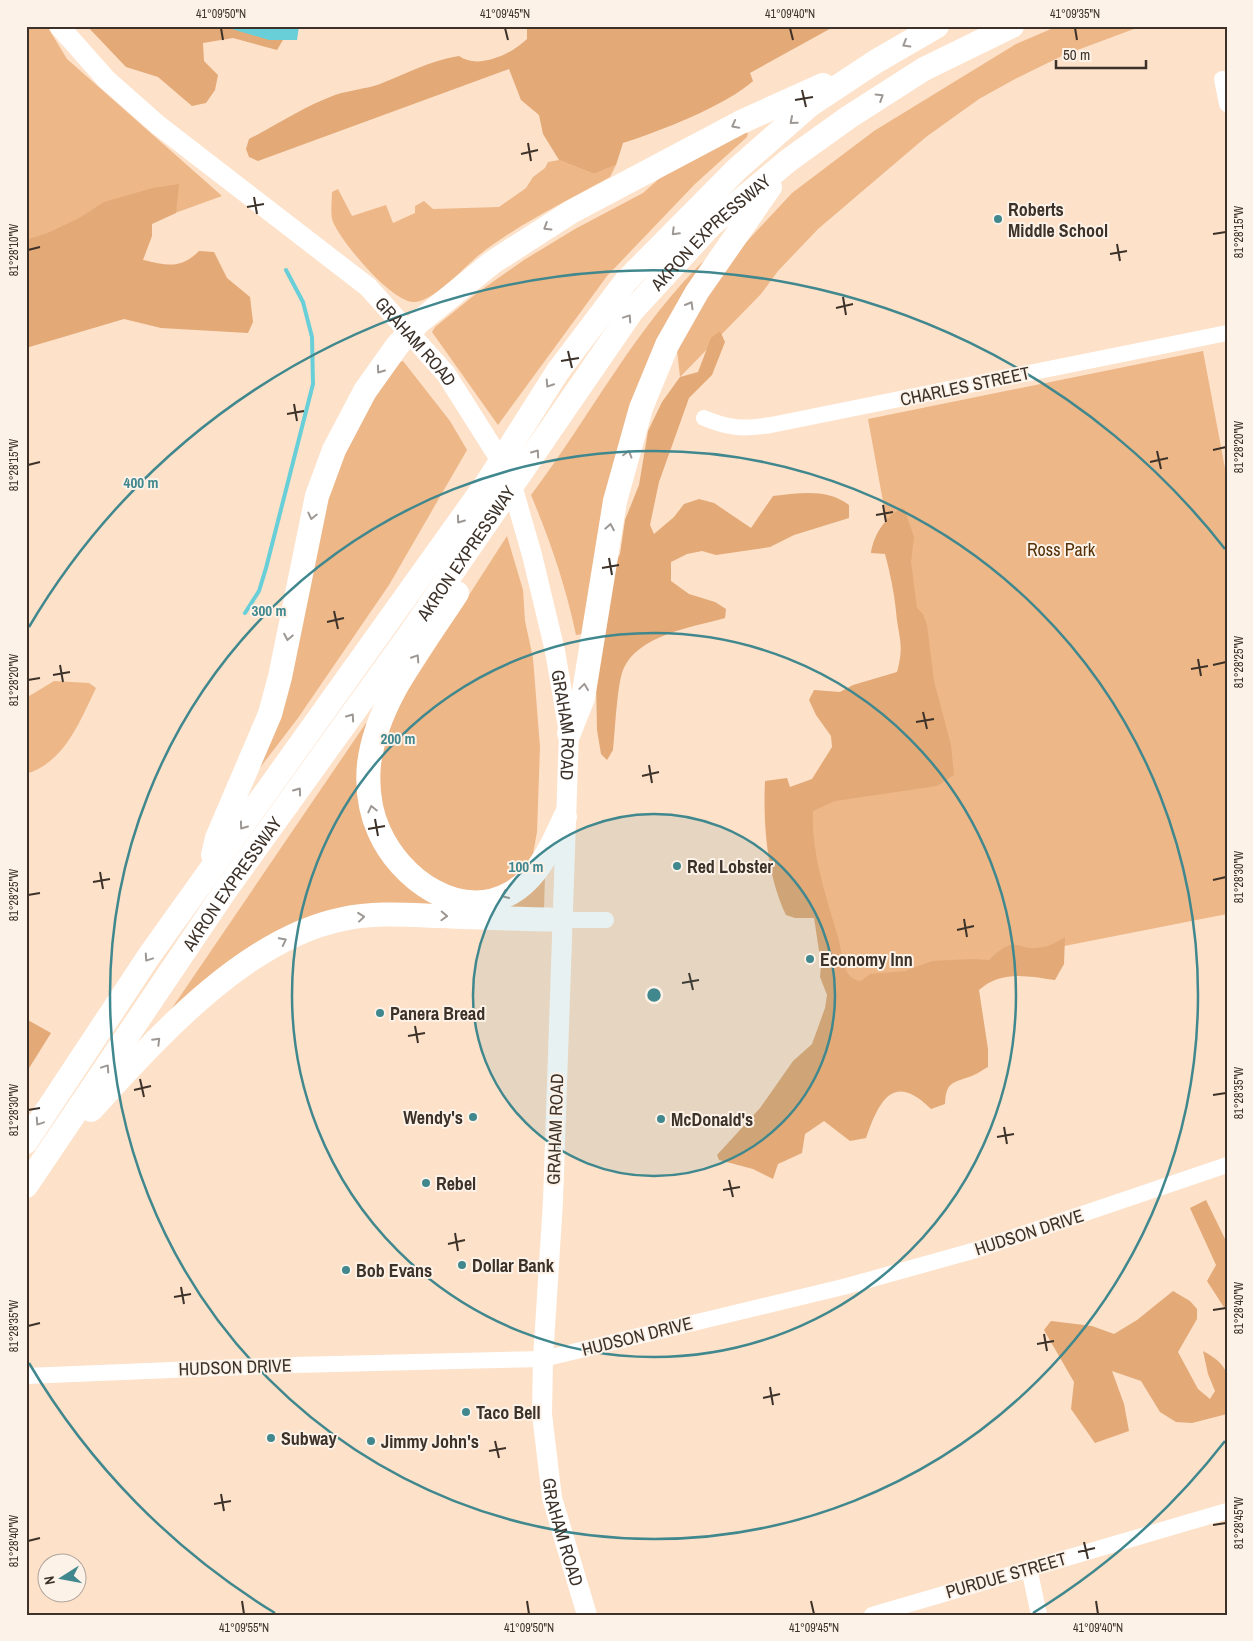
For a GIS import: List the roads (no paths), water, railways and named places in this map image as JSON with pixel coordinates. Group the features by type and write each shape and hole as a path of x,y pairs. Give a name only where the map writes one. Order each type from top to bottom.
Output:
{"highway":[{"name":"AKRON EXPRESSWAY","path":"26,1142 149,956 486,483 558,371 626,281 737,169 810,105 875,62 937,26"},
{"name":"AKRON EXPRESSWAY","path":"26,1186 225,891 412,631 632,311 712,224 789,160 849,116 924,69 1012,26"},
{"path":"210,870 217,838 270,714 280,677 317,496 334,450 365,391 397,346 410,332 493,262 571,212 748,118 875,62"},
{"path":"568,733 583,698 615,501 641,408 667,345 698,292 766,191 849,116"},
{"path":"508,492 490,542 389,700 369,765 372,810 385,844 409,873 440,895 451,900 473,903 503,897 525,882 552,847 565,817"},
{"path":"39,1166 158,1039 202,999 231,974 264,951 292,937 327,923 362,916 396,914 562,920"}],"main road":[{"name":"GRAHAM ROAD","path":"60,26 106,79 158,125 202,161 284,220 368,287 446,374 500,461 513,489 532,555 555,652 568,733 553,1201 543,1358 542,1414 552,1498 588,1615"}],"street":[{"path":"1222,79 1227,104"},
{"name":"CHARLES STREET","path":"704,418 724,427 744,429 771,425 1227,333"},
{"path":"562,920 606,920"},
{"name":"HUDSON DRIVE","path":"26,1376 293,1365 543,1358 847,1286 976,1250 1227,1165"},
{"name":"PURDUE STREET","path":"872,1615 1227,1511"},
{"path":"1029,1568 1039,1615"}],"water":[{"path":"222,26 299,26 297,40 269,40"}],"waterway":[{"path":"245,613 259,591 266,568 313,384 312,337 303,302 286,270"}],"place":[{"name":"Roberts Middle School","path":"998,219"},
{"name":"Red Lobster","path":"677,866"},
{"name":"Economy Inn","path":"810,959"},
{"name":"Panera Bread","path":"380,1013"},
{"name":"Wendy's","path":"473,1117"},
{"name":"McDonald's","path":"661,1119"},
{"name":"Rebel","path":"426,1183"},
{"name":"Dollar Bank","path":"462,1265"},
{"name":"Bob Evans","path":"346,1270"},
{"name":"Taco Bell","path":"466,1412"},
{"name":"Subway","path":"271,1438"},
{"name":"Jimmy John's","path":"371,1441"}],"park label":[{"name":"Ross Park","path":"1061,549"}]}
